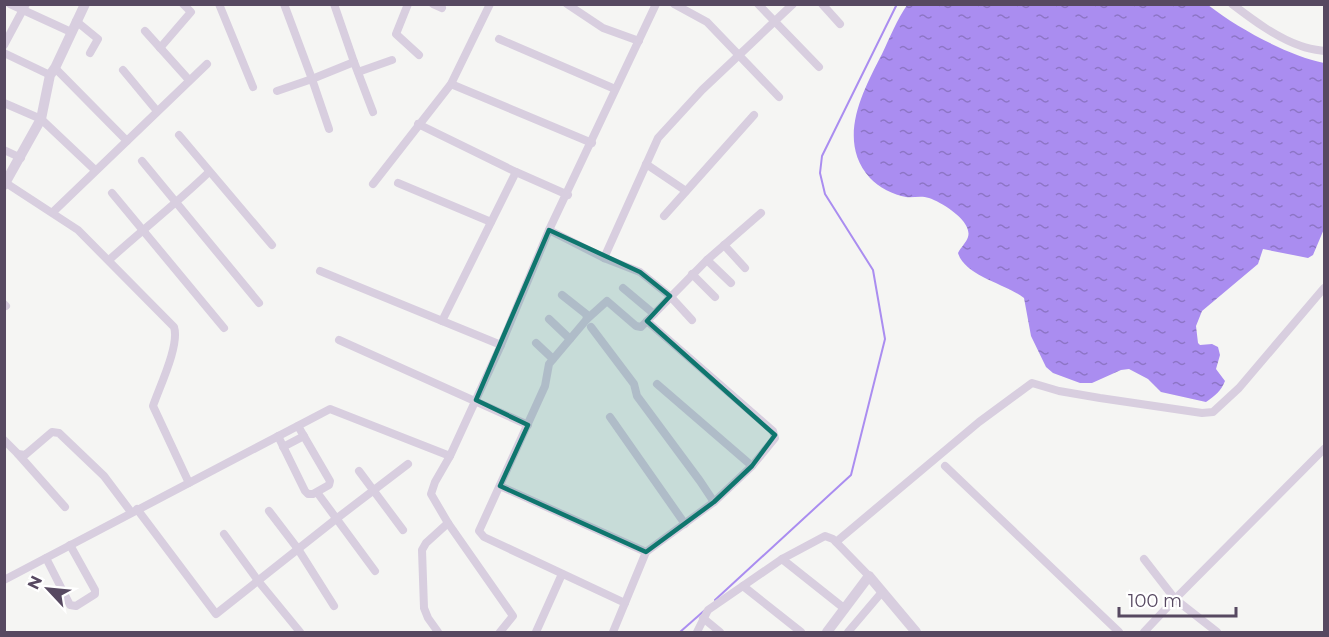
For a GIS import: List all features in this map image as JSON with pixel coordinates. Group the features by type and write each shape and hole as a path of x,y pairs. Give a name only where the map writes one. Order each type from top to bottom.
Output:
{"street":[{"path":"10,4 25,7 71,32"},
{"path":"85,4 53,71 41,119 5,184 53,212 78,230 174,327 174,345 153,406 189,483"},
{"path":"160,48 191,12 183,4"},
{"path":"219,4 253,87"},
{"path":"284,4 329,129"},
{"path":"334,4 373,112"},
{"path":"408,4 396,34 419,55"},
{"path":"373,184 451,84 490,4"},
{"path":"567,4 603,28 639,41"},
{"path":"500,633 513,616 448,523 431,494 501,345 549,230 568,195 615,89 657,4"},
{"path":"674,4 707,22 779,97"},
{"path":"758,4 819,67"},
{"path":"604,258 658,138 702,90 793,4"},
{"path":"822,4 840,24"},
{"path":"1232,4 1290,42 1324,51"},
{"path":"4,45 25,7"},
{"path":"76,21 98,39 90,53"},
{"path":"145,32 189,80"},
{"path":"499,39 615,89"},
{"path":"4,53 53,71 127,141"},
{"path":"358,72 392,60"},
{"path":"278,91 312,80 354,62"},
{"path":"53,212 94,170 207,64"},
{"path":"123,70 157,111"},
{"path":"451,84 591,143"},
{"path":"4,103 41,119 94,170"},
{"path":"664,216 754,115"},
{"path":"418,124 568,195"},
{"path":"179,135 272,245"},
{"path":"4,150 21,158"},
{"path":"142,161 259,303"},
{"path":"646,164 686,192"},
{"path":"109,260 142,230 176,204 209,172"},
{"path":"442,321 516,172"},
{"path":"398,183 491,222"},
{"path":"112,193 224,327"},
{"path":"625,603 484,537 479,531 545,386 549,364 570,339 589,323 607,301 636,326 641,327 692,274 761,213"},
{"path":"549,230 604,258 640,272 670,296 692,320"},
{"path":"724,245 745,268"},
{"path":"707,260 731,283"},
{"path":"320,271 501,345"},
{"path":"692,274 715,297"},
{"path":"623,288 654,314"},
{"path":"836,542 979,422 1032,383 1059,391 1100,398 1202,413 1213,412 1239,388 1324,288"},
{"path":"562,295 586,314 589,323 634,384 637,396 714,502"},
{"path":"549,319 570,339"},
{"path":"613,633 646,552 714,502 752,466 775,438 773,431 647,321"},
{"path":"339,340 528,425"},
{"path":"536,344 553,359"},
{"path":"657,384 752,466"},
{"path":"6,577 330,409 450,456"},
{"path":"610,417 685,524"},
{"path":"278,436 308,494 313,494 329,485 330,481 298,426"},
{"path":"18,454 25,455 56,431 104,476 216,614 408,464"},
{"path":"287,431 293,441"},
{"path":"284,447 304,436"},
{"path":"4,440 65,507"},
{"path":"1144,633 1175,598 1324,449"},
{"path":"945,466 1119,633"},
{"path":"360,471 403,530"},
{"path":"500,486 646,552"},
{"path":"319,495 375,571"},
{"path":"269,511 298,549 334,606"},
{"path":"438,633 424,608 422,550 423,546 448,523"},
{"path":"224,534 300,633"},
{"path":"697,633 708,610 782,559 825,536 831,537 868,576 916,633"},
{"path":"46,558 70,605 76,606 93,597 95,590 69,545"},
{"path":"782,559 845,609"},
{"path":"1144,559 1175,598 1217,633"},
{"path":"536,633 562,574"},
{"path":"826,633 868,576"},
{"path":"743,586 801,633"},
{"path":"848,633 882,592"},
{"path":"703,618 720,633"}],"highlighted area":[{"path":"549,230 640,272 670,296 647,321 775,435 752,466 714,502 646,552 500,486 528,425 476,400"}],"water":[{"path":"907,5 1208,5 1264,40 1295,54 1324,63 1324,229 1313,255 1308,258 1263,249 1258,264 1202,311 1196,326 1198,343 1218,347 1220,355 1216,369 1225,381 1212,398 1206,402 1161,392 1148,379 1129,369 1121,370 1092,383 1080,383 1053,373 1046,367 1031,336 1024,298 968,268 962,261 958,253 968,237 968,231 961,219 934,200 896,194 870,178 860,163 855,148 856,116 867,84"}],"waterway":[{"path":"715,600 851,475 885,339 873,270 825,194 820,173 822,156 897,4"},
{"path":"680,632 705,610"}]}
